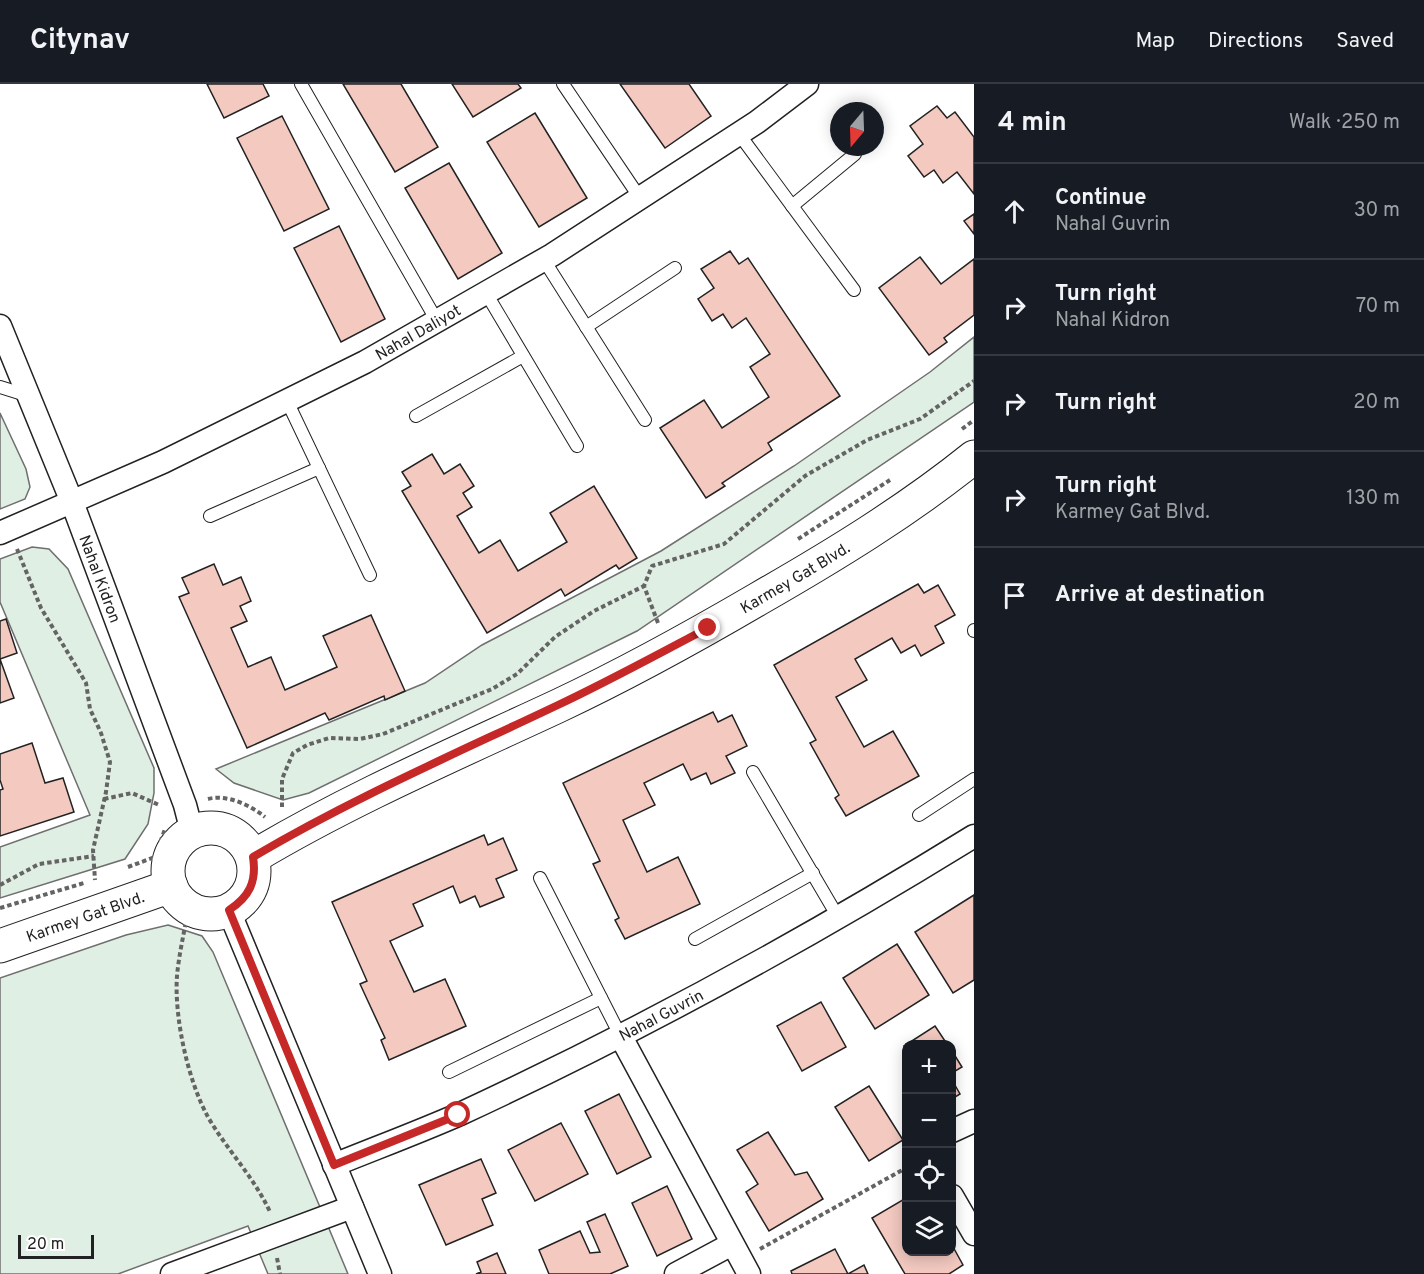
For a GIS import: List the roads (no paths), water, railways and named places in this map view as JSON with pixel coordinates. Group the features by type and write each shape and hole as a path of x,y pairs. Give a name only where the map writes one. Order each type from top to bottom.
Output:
{"street":[{"name":"Nahal Daliyot","path":"4,531 163,462 365,362 544,260 739,134 807,84"},
{"name":"Nahal Kidron","path":"0,326 72,502 185,805 192,832"},
{"name":"Karmey Gat Blvd.","path":"253,857 401,778 560,704 708,628 844,549 964,446"},
{"path":"216,827 229,831 243,842 253,857 254,883 248,894 229,910 215,914 201,913 180,897 168,873 169,861 174,849 182,839 204,828 216,827"},
{"name":"Nahal Guvrin","path":"334,1165 458,1115 620,1035 838,917 974,836"},
{"name":"Karmey Gat Blvd.","path":"0,946 180,897"},
{"path":"229,910 380,1274"},
{"path":"620,1035 741,1259 676,1274"},
{"path":"956,1129 974,1121"},
{"path":"955,1202 974,1234"},
{"path":"172,1274 352,1207"}],"lane":[{"path":"301,84 437,321"},
{"path":"563,84 640,198"},
{"path":"739,134 854,290"},
{"path":"792,206 853,156"},
{"path":"544,260 645,420"},
{"path":"586,327 675,268"},
{"path":"486,293 577,446"},
{"path":"416,416 523,356"},
{"path":"0,387 29,396"},
{"path":"287,401 370,575"},
{"path":"210,516 319,468"},
{"path":"753,772 838,917"},
{"path":"919,815 974,779"},
{"path":"695,939 813,873"},
{"path":"540,878 620,1035"},
{"path":"449,1072 601,998"}]}
